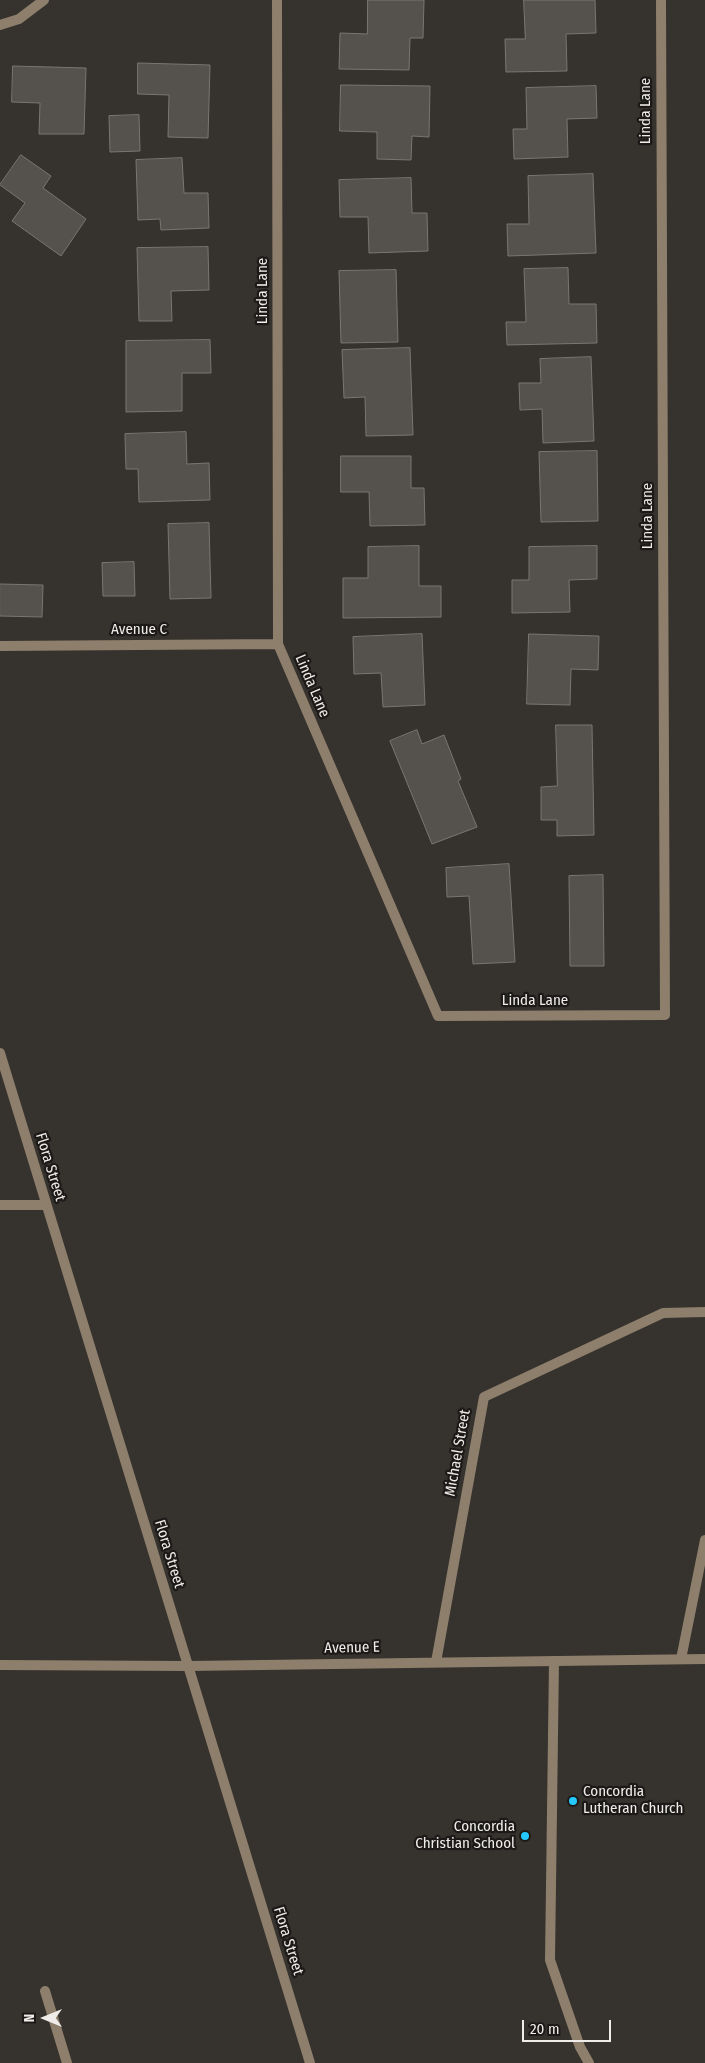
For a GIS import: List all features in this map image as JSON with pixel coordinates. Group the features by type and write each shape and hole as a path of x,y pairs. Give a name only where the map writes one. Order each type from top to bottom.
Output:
{"street":[{"path":"0,25 19,19 44,0"},
{"name":"Linda Lane","path":"277,0 278,644 438,1016 665,1015 661,0"},
{"name":"Avenue C","path":"0,646 278,644"},
{"name":"Flora Street","path":"0,1053 310,2063"},
{"path":"0,1205 46,1205"},
{"name":"Michael Street","path":"436,1662 484,1397 663,1313 705,1312"},
{"path":"681,1659 705,1540"},
{"name":"Avenue E","path":"0,1665 188,1666 705,1659"},
{"path":"554,1661 550,1960 580,2047 589,2063"},
{"path":"45,1991 67,2063"}],"building":[{"path":"368,0 424,0 423,38 410,38 409,70 339,69 340,33 367,34"},
{"path":"524,0 595,0 596,33 566,34 567,71 506,72 505,39 525,39"},
{"path":"138,63 210,65 208,138 168,137 169,95 138,94"},
{"path":"13,66 86,68 84,134 39,134 40,103 12,102"},
{"path":"341,85 430,86 429,137 412,136 411,160 377,159 377,132 340,131"},
{"path":"596,86 597,118 567,119 568,157 514,159 513,129 527,129 526,88"},
{"path":"139,115 140,151 110,152 109,116"},
{"path":"21,155 51,176 43,188 86,219 61,256 12,221 25,203 0,185"},
{"path":"182,158 184,193 208,193 209,228 161,230 160,219 138,220 136,160"},
{"path":"593,174 596,253 508,256 507,224 529,224 528,176"},
{"path":"411,178 412,213 427,213 428,251 369,253 368,217 340,217 339,180"},
{"path":"208,247 209,290 171,291 172,321 139,321 137,248"},
{"path":"568,268 569,304 596,304 597,343 507,345 506,322 526,322 524,269"},
{"path":"396,270 398,342 341,343 339,271"},
{"path":"210,340 211,373 182,373 182,411 126,412 126,341"},
{"path":"410,348 413,435 366,436 365,397 344,398 342,350"},
{"path":"591,357 594,441 543,443 542,409 520,410 519,383 541,383 540,359"},
{"path":"186,432 187,464 209,463 210,500 139,502 138,469 126,469 125,434"},
{"path":"597,451 598,521 541,522 539,452"},
{"path":"341,456 411,456 411,488 424,488 425,525 370,526 369,492 341,492"},
{"path":"209,523 211,598 170,599 168,524"},
{"path":"419,546 419,586 441,586 441,617 343,618 343,578 368,578 368,547"},
{"path":"597,546 597,579 569,580 570,612 512,613 512,580 529,580 529,547"},
{"path":"134,562 135,596 103,596 102,563"},
{"path":"0,584 43,585 42,617 0,616"},
{"path":"422,634 425,705 383,707 381,673 354,674 353,637"},
{"path":"529,634 599,636 598,670 571,669 570,705 527,704"},
{"path":"556,725 592,725 594,835 557,836 557,820 541,820 541,787 557,786"},
{"path":"417,730 422,744 444,735 461,779 458,781 477,827 432,844 390,741"},
{"path":"509,864 515,962 473,964 469,896 447,897 446,868"},
{"path":"603,875 604,966 570,966 569,876"}],"place":[{"name":"Concordia Lutheran Church","path":"573,1801"},
{"name":"Concordia Christian School","path":"525,1836"}]}
